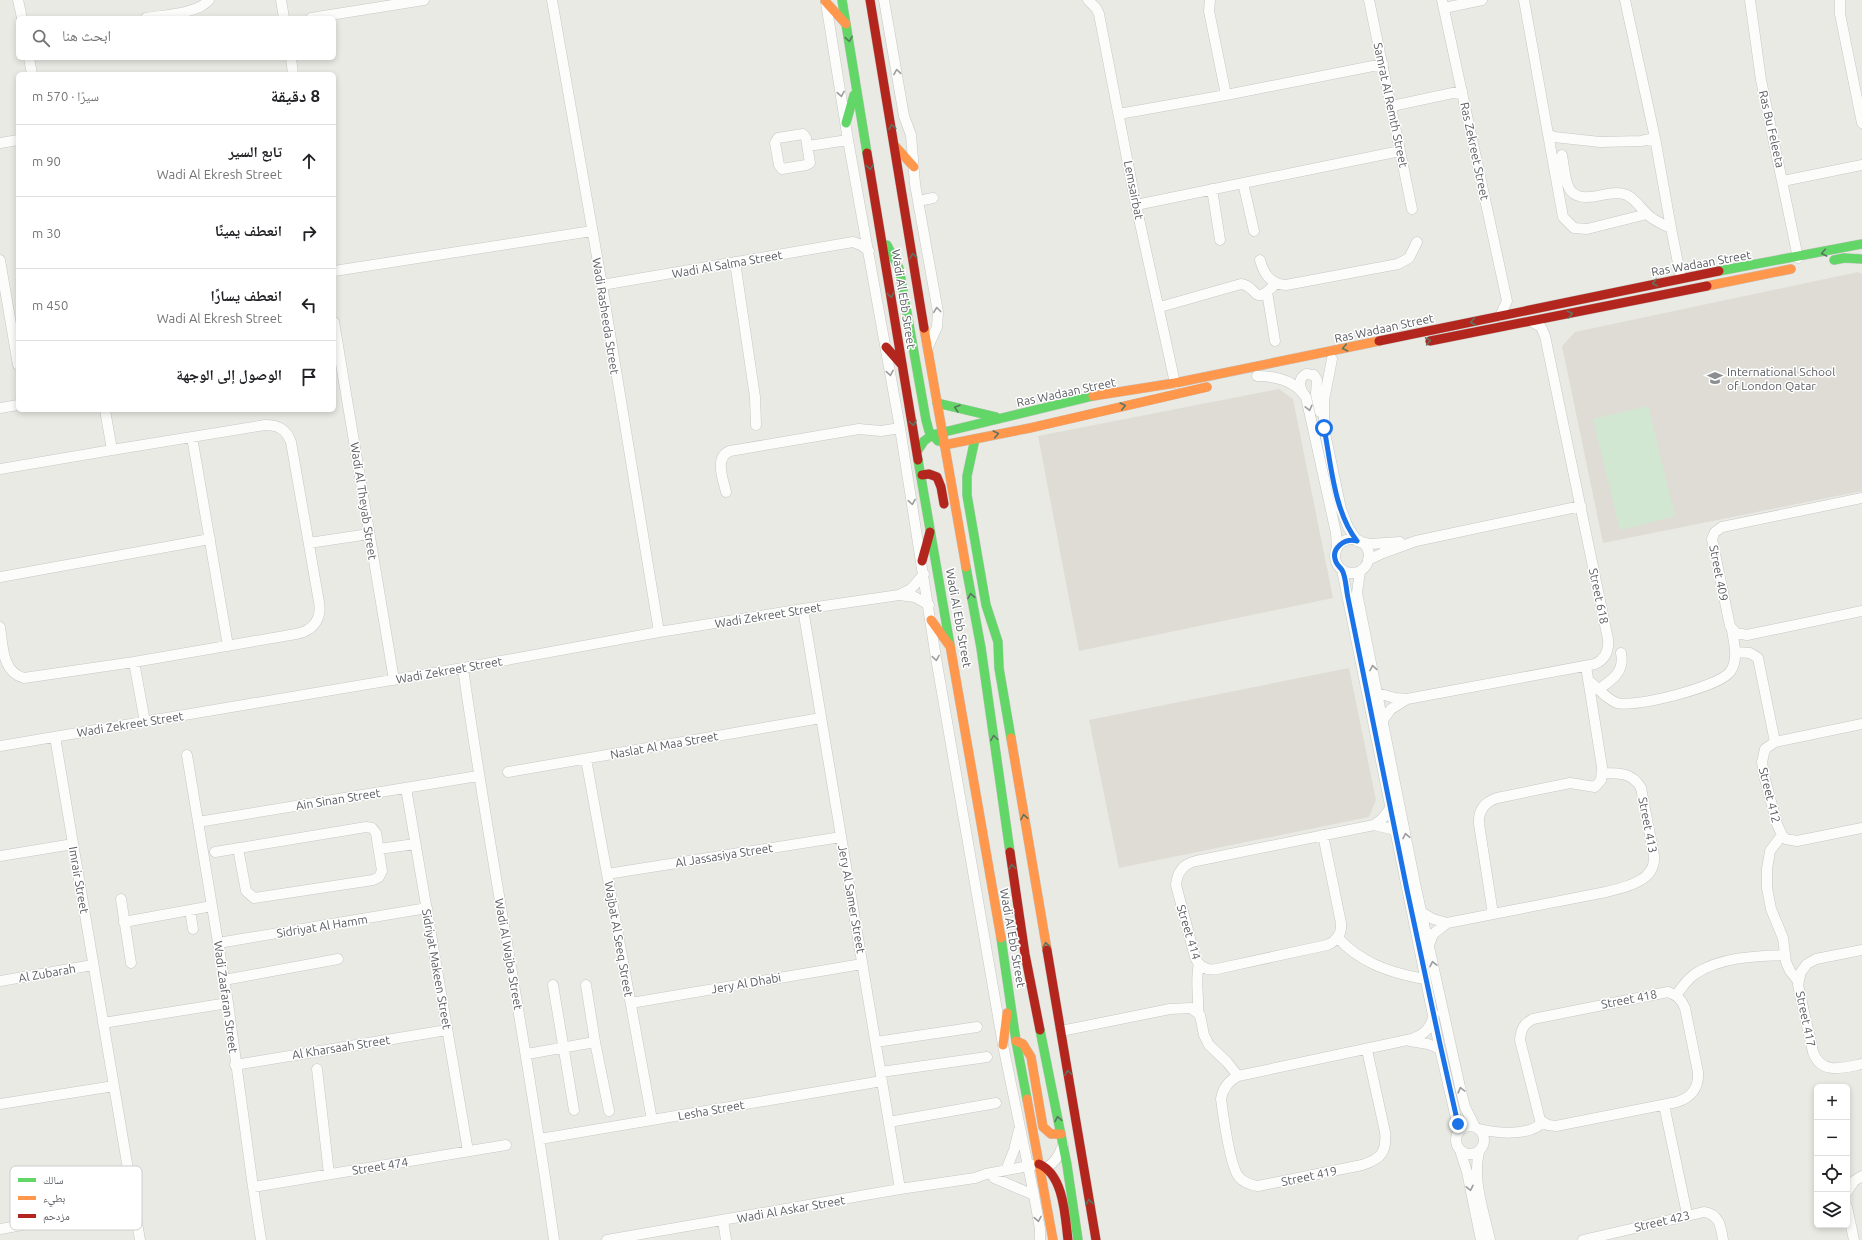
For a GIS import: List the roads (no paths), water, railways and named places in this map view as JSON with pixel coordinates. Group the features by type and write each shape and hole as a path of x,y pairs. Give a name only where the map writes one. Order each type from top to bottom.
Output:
{"street":[{"path":"18,0 22,16"},
{"path":"158,16 199,8 209,0"},
{"path":"281,0 284,16"},
{"path":"324,16 424,0"},
{"name":"Wadi Rasheeda Street","path":"552,0 602,285 659,632"},
{"path":"825,0 846,24"},
{"path":"825,0 848,140 900,428 1003,1045 1029,1168 1040,1229 1040,1240"},
{"name":"Wadi Al Ebb Street","path":"842,0 902,365 918,450 1010,992 1016,1041 1042,1167 1053,1240"},
{"name":"Wadi Al Ebb Street","path":"870,0 950,482 981,648 1025,954 1063,1144 1078,1240"},
{"path":"884,0 904,116 911,135 918,201 938,317 937,327 928,347"},
{"name":"Lemsairbat","path":"1088,0 1096,8 1099,14 1136,205 1160,307 1175,383"},
{"path":"1210,0 1210,11 1226,95"},
{"name":"Samrat Al Remth Street","path":"1369,0 1412,209"},
{"path":"1443,4 1482,0"},
{"path":"1524,0 1563,217 1574,228 1587,229 1647,214"},
{"path":"1626,0 1655,138 1681,278"},
{"name":"Ras Bu Feleeta","path":"1750,0 1761,80 1799,262"},
{"path":"1840,0 1840,14 1862,123"},
{"name":"Ras Zekreet Street","path":"1443,4 1507,301"},
{"path":"867,44 876,66 884,79"},
{"path":"29,60 32,72"},
{"path":"291,60 293,72"},
{"path":"1119,114 1226,95 1383,64"},
{"path":"846,123 856,86"},
{"path":"1392,106 1462,91"},
{"path":"1548,134 1554,137 1600,142 1641,141 1655,138"},
{"path":"0,143 16,140"},
{"path":"808,146 848,140"},
{"path":"895,146 914,167"},
{"path":"1136,205 1400,151"},
{"path":"1562,155 1568,186 1574,194 1585,198 1612,193 1624,194 1630,197 1647,214 1659,223 1671,228"},
{"path":"1783,181 1862,165"},
{"path":"1243,183 1254,231"},
{"path":"1212,189 1220,240"},
{"path":"918,201 934,198"},
{"path":"864,227 859,237 853,242 861,245 869,251"},
{"path":"336,271 592,231"},
{"path":"882,239 890,248 899,268 926,420 932,435 944,445 1030,428 1216,385"},
{"name":"Wadi Al Salma Street","path":"602,285 853,242"},
{"path":"1260,260 1265,274 1276,283 1286,285 1398,264 1409,258 1413,253 1417,242"},
{"name":"Ras Wadaan Street","path":"1424,342 1552,318 1799,262 1862,244"},
{"path":"1823,262 1844,258 1862,259"},
{"path":"0,260 16,353"},
{"path":"735,262 755,397 756,425"},
{"name":"Ras Wadaan Street","path":"918,450 924,440 932,435 1095,396 1175,383 1681,278 1799,262"},
{"path":"1160,307 1241,284 1248,286 1258,295 1267,292 1276,283"},
{"path":"1267,292 1275,341"},
{"path":"1500,316 1507,301 1521,312"},
{"path":"1545,336 1547,325 1552,318"},
{"path":"1532,322 1541,327 1545,336"},
{"name":"Street 618","path":"1377,693 1395,698 1407,699 1595,664 1603,660 1607,653 1608,643 1545,336"},
{"name":"Ras Wadaan Street","path":"1253,377 1332,359 1409,344"},
{"path":"886,347 902,365"},
{"name":"Wadi Al Theyab Street","path":"336,348 394,680"},
{"path":"1324,428 1324,400 1332,359"},
{"path":"1337,548 1336,533 1309,407 1300,383 1302,377 1306,374 1314,375 1317,380 1316,394 1341,509 1348,527 1368,552 1368,560"},
{"path":"1253,377 1280,378 1302,391"},
{"path":"938,403 971,412 1003,418"},
{"path":"0,408 16,405"},
{"path":"105,412 112,450"},
{"path":"0,469 265,425 274,425 282,428 288,434 291,442 320,609 315,624 303,633 134,662 24,678 11,672 7,666 0,627"},
{"path":"726,492 721,463 724,454 730,451 859,429 881,431 900,428"},
{"path":"192,437 228,646"},
{"path":"975,439 967,476 969,504 986,604 998,642 999,668 1096,1240"},
{"path":"922,476 934,475 939,481 946,516"},
{"path":"950,482 969,504"},
{"name":"Street 409","path":"1736,652 1712,542 1715,532 1722,527 1862,500"},
{"path":"1490,1240 1477,1178 1477,1162 1484,1136 1477,1128 1465,1106 1460,1086 1421,912 1357,594 1360,571 1368,560 1387,551 1416,541 1580,506"},
{"path":"922,561 931,527"},
{"path":"309,544 369,534"},
{"path":"0,577 210,539"},
{"path":"1416,541 1380,544 1348,540 1340,544 1335,553 1336,562 1342,570 1440,1049 1459,1131"},
{"path":"1342,570 1351,573 1360,571"},
{"name":"Wadi Zekreet Street","path":"899,595 911,589 924,574"},
{"name":"Wadi Zekreet Street","path":"0,746 394,680 659,632 803,609 899,595 915,597 929,605"},
{"path":"963,605 968,616 976,626"},
{"name":"Jery Al Samer Street","path":"803,609 900,1189"},
{"path":"1732,630 1738,635 1744,635 1862,611"},
{"path":"981,648 990,616"},
{"path":"931,620 952,649"},
{"path":"1588,680 1612,701 1622,704 1671,696 1719,680 1730,671 1736,652 1753,654 1759,661 1775,742 1862,724"},
{"path":"1599,689 1613,679 1620,671 1622,662 1621,653"},
{"path":"134,662 145,722"},
{"path":"1493,914 1479,824 1479,818 1483,807 1487,802 1497,798 1570,783 1595,787 1601,780 1602,762 1586,666"},
{"name":"Wadi Al Wajba Street","path":"463,668 478,776 527,1054 554,1240"},
{"name":"Street 618","path":"1383,720 1391,709 1407,699"},
{"name":"Naslat Al Maa Street","path":"508,772 821,718"},
{"name":"Imrair Street","path":"55,737 127,1166"},
{"name":"Street 412","path":"1775,742 1766,749 1762,762 1779,830 1782,835 1786,838 1797,841 1862,828"},
{"name":"Wadi Zaafaran Street","path":"187,755 228,1003 235,1065 261,1240"},
{"name":"Wajbat Al Seeq Street","path":"586,758 652,1120"},
{"name":"Street 413","path":"1447,923 1622,888 1648,875 1654,866 1654,856 1642,794 1638,783 1624,774 1602,774"},
{"name":"Ain Sinan Street","path":"198,822 478,776"},
{"name":"Sidriyat Makeen Street","path":"406,788 468,1151"},
{"path":"1374,825 1382,819 1391,807"},
{"name":"Street 414","path":"1338,938 1327,945 1209,970 1198,964 1195,957 1176,885 1176,878 1183,866 1196,861 1374,825 1396,830"},
{"path":"215,852 238,848 366,827 375,831 382,872 376,879 258,898 251,896 246,891 238,848"},
{"path":"1322,835 1341,923 1341,933 1338,938 1350,950 1375,965 1404,976 1419,978"},
{"path":"1782,835 1770,851 1767,868 1769,899 1774,919 1783,938 1784,955 1790,971 1798,981"},
{"name":"Al Jassasiya Street","path":"607,874 841,837"},
{"path":"0,856 73,844"},
{"path":"379,849 415,844"},
{"path":"121,899 131,963"},
{"path":"124,922 212,906"},
{"name":"Sidriyat Al Hamm","path":"218,943 427,908"},
{"path":"190,910 193,929"},
{"path":"1421,912 1433,919 1447,923"},
{"path":"1025,954 1041,915"},
{"path":"1429,945 1433,934 1447,923"},
{"name":"Street 417","path":"1862,950 1811,961 1803,968 1798,981 1812,1052 1817,1060 1824,1066 1833,1069 1862,1064"},
{"path":"1481,1240 1467,1172 1460,1150 1456,1143 1457,1134 1459,1131 1466,1126 1505,1133 1532,1129 1543,1122 1556,1126 1684,1100 1696,1089 1698,1072 1685,1008 1682,1000 1676,995 1694,974 1706,968 1744,958 1784,955"},
{"path":"224,980 338,959"},
{"name":"Jery Al Dhabi","path":"630,1003 862,964"},
{"path":"1198,964 1196,981 1198,1012 1202,1019 1204,1035 1209,1045 1227,1062 1238,1076 1406,1041 1425,1033 1430,1028 1434,1014"},
{"name":"Al Zubarah","path":"0,981 94,965"},
{"path":"553,985 574,1110"},
{"path":"586,985 595,1042 609,1110"},
{"path":"1003,1045 1010,992"},
{"name":"Street 418","path":"1543,1122 1538,1116 1520,1040 1523,1025 1533,1019 1660,993 1668,992 1676,995"},
{"path":"103,1023 228,1003"},
{"path":"1060,1031 1170,1009 1187,1007 1198,1012"},
{"path":"876,1042 977,1026"},
{"name":"Al Kharsaah Street","path":"235,1065 447,1030"},
{"path":"1016,1041 1023,1044 1031,1057 1044,1127 1051,1134 1061,1134"},
{"path":"1406,1041 1422,1042 1440,1049"},
{"path":"527,1054 595,1042"},
{"name":"Street 419","path":"1238,1076 1226,1085 1221,1099 1234,1167 1236,1173 1245,1183 1251,1185 1264,1185 1373,1162 1384,1151 1386,1143 1385,1132 1367,1050"},
{"name":"Lesha Street","path":"540,1139 652,1120 987,1057"},
{"path":"317,1069 328,1174"},
{"path":"0,1104 114,1086"},
{"path":"889,1122 996,1103"},
{"path":"1664,1105 1687,1214"},
{"path":"1006,1170 1014,1150 1020,1123"},
{"path":"1460,1150 1467,1155 1482,1148 1505,1133"},
{"path":"1063,1144 1056,1160 1042,1167 1059,1188 1068,1240"},
{"name":"Street 474","path":"253,1187 506,1145"},
{"name":"Wadi Al Askar Street","path":"607,1240 622,1239 900,1189 975,1178 1006,1170 1042,1167"},
{"name":"Wadi Al Askar Street","path":"975,1178 994,1178 1029,1168"},
{"path":"1850,1187 1854,1181 1862,1176"},
{"path":"994,1178 1034,1195"},
{"name":"Street 423","path":"1583,1240 1687,1214 1704,1212 1713,1215 1720,1222 1723,1240"},
{"path":"723,1220 726,1240"},
{"path":"1850,1221 1854,1240"},
{"path":"0,1229 10,1227"},
{"name":"Imrair Street","path":"138,1230 140,1240"}],"place":[{"name":"International School of London Qatar","path":"1715,378"}]}
